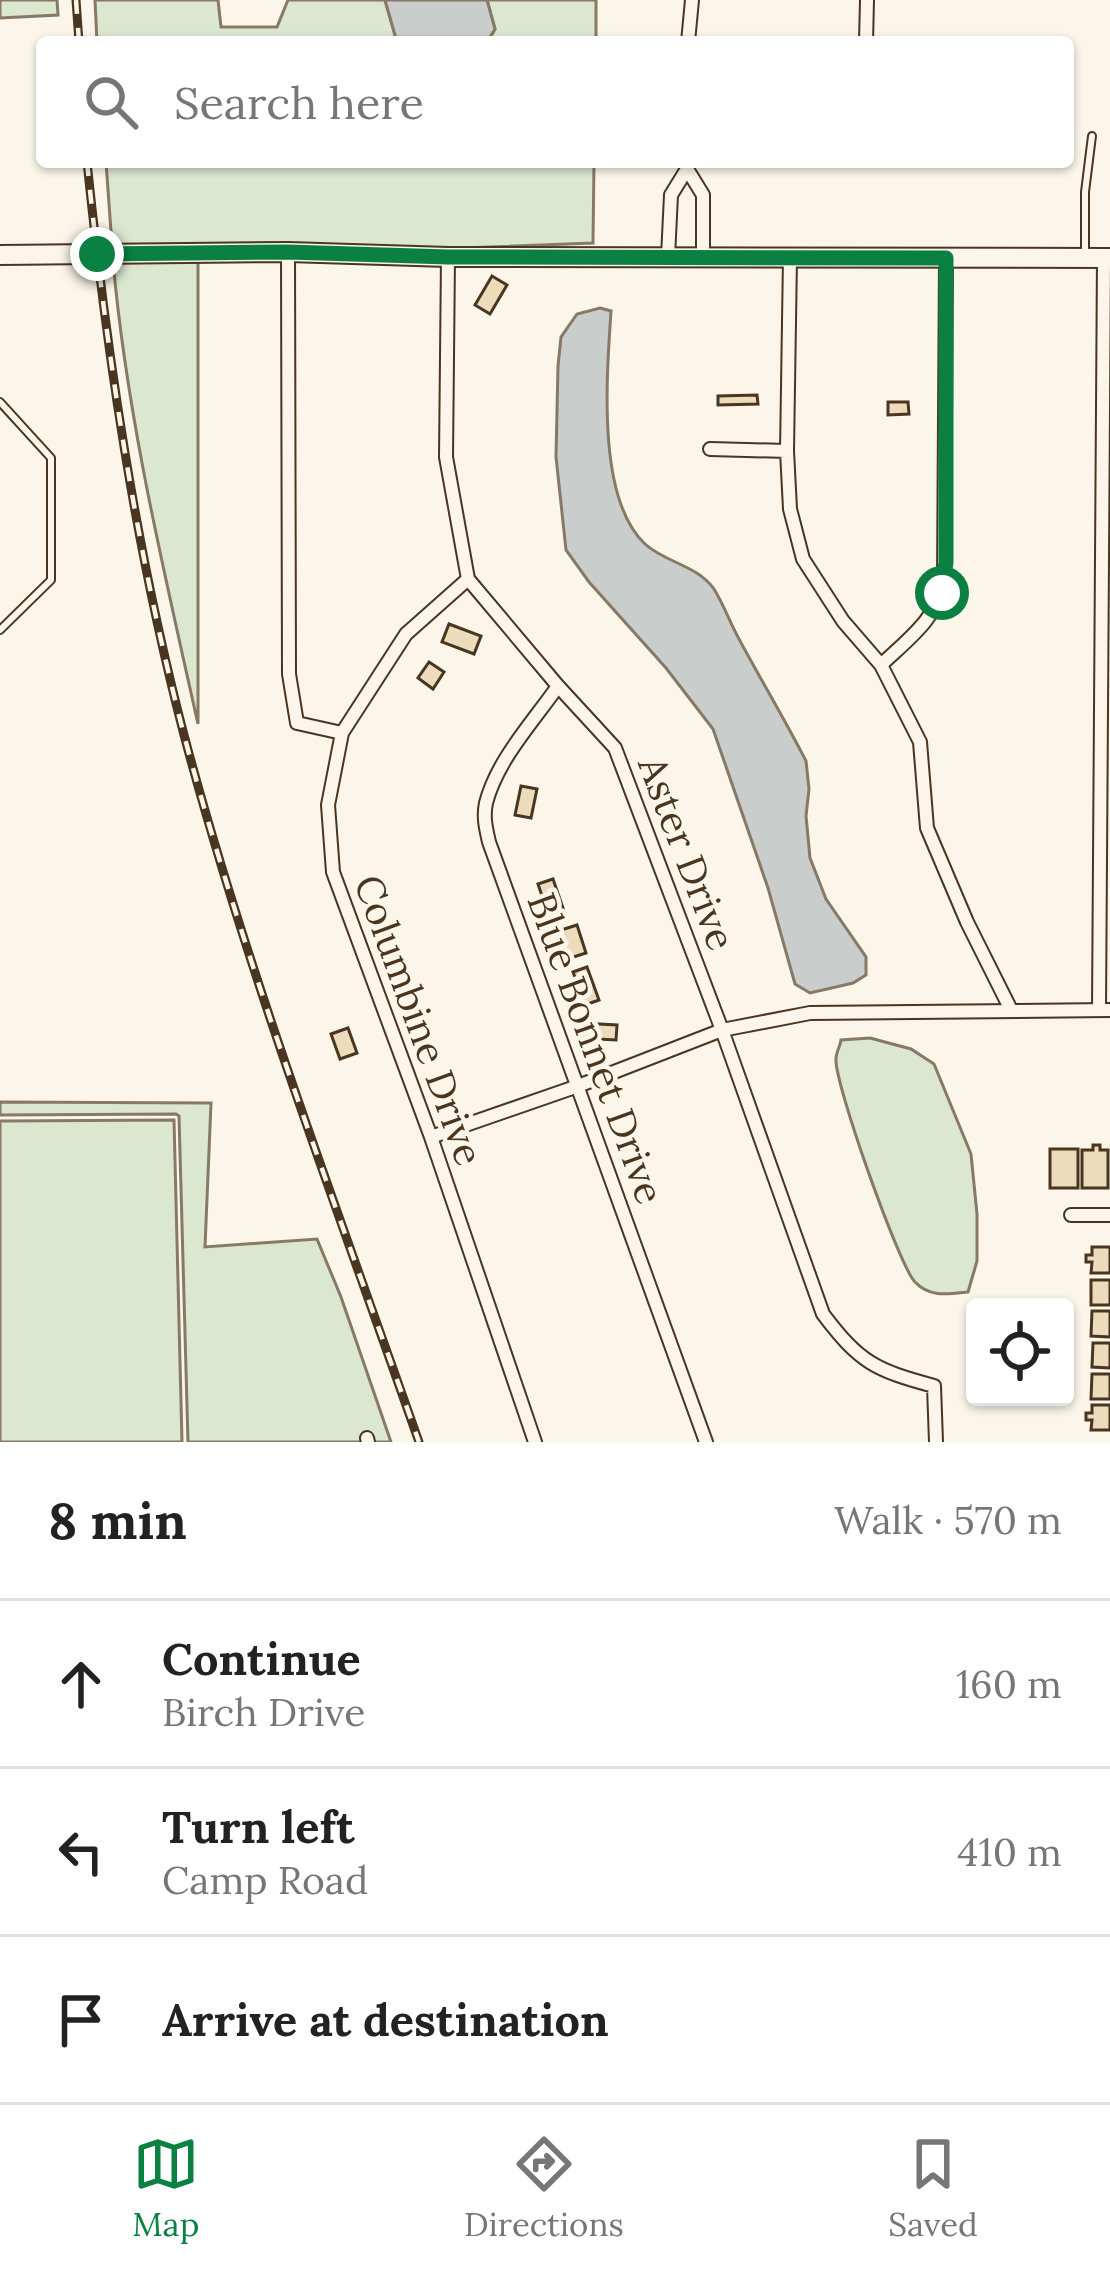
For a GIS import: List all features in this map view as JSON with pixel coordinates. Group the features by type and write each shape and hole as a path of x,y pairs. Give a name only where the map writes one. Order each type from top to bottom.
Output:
{"street":[{"path":"689,36 692,0"},
{"path":"866,0 866,36"},
{"path":"668,257 671,195 685,168"},
{"path":"689,168 703,195 703,256"},
{"path":"288,252 289,674 297,723 342,733"},
{"path":"0,255 288,252 448,257 1100,258 1104,1010 810,1013 722,1030 430,1137"},
{"path":"790,256 787,451 790,509 803,559 843,621 881,665 920,742 927,828 1011,1010"},
{"name":"Aster Drive","path":"448,257 446,458 468,579 615,748 823,1314 850,1349 888,1374 934,1386 936,1442"},
{"path":"881,665 931,616 944,582 946,258"},
{"path":"710,449 787,451"},
{"name":"Columbine Drive","path":"468,579 406,634 342,733 328,805 333,872 535,1442"},
{"name":"Blue Bonnet Drive","path":"557,686 499,772 485,806 485,822 706,1442"},
{"path":"1071,1215 1110,1215"}],"lane":[{"path":"1092,136 1085,192 1100,258"},
{"path":"0,402 51,458 51,580 0,630"}],"green space":[{"path":"0,0 57,0 58,15 0,18"},
{"path":"95,0 218,0 221,27 277,27 288,0 385,0 395,36 97,36"},
{"path":"487,0 596,0 596,36 491,36 495,29"},
{"path":"106,168 594,168 593,243 435,249 112,245"},
{"path":"113,261 198,261 198,724 137,436"},
{"path":"870,1038 911,1049 934,1064 971,1154 977,1261 968,1292 933,1293 915,1282 882,1210 845,1101 836,1059 841,1040"},
{"path":"0,1102 211,1103 205,1247 317,1239 391,1442 188,1442 179,1116 0,1115"},
{"path":"174,1120 182,1442 0,1442 0,1121"}],"shaded area":[{"path":"385,0 487,0 495,29 491,36 395,36"},
{"path":"600,308 611,311 608,434 618,497 645,544 714,589 806,761 810,858 826,899 866,957 866,975 853,983 810,993 795,984 768,888 713,729 566,550 556,457 561,337 577,314"}],"building":[{"path":"492,276 507,285 490,314 475,305"},
{"path":"757,395 758,404 718,405 718,396"},
{"path":"888,402 908,402 909,414 888,415"},
{"path":"449,624 481,636 474,654 442,642"},
{"path":"429,662 444,672 433,689 418,678"},
{"path":"521,786 537,789 531,818 515,815"},
{"path":"553,879 565,914 550,920 538,884"},
{"path":"577,925 586,953 567,959 558,931"},
{"path":"587,967 599,1000 585,1005 573,972"},
{"path":"580,1023 617,1025 616,1040 579,1038"},
{"path":"348,1028 357,1053 340,1059 331,1034"},
{"path":"1093,1145 1108,1150 1108,1188 1082,1188 1082,1150 1093,1150"},
{"path":"1050,1149 1078,1149 1078,1188 1050,1188"},
{"path":"1092,1247 1110,1247 1110,1273 1091,1273 1092,1262 1086,1262 1086,1255 1092,1255"},
{"path":"1091,1280 1110,1280 1110,1305 1091,1305"},
{"path":"1092,1311 1110,1311 1110,1337 1091,1336"},
{"path":"1093,1343 1110,1343 1110,1368 1092,1367"},
{"path":"1092,1374 1110,1374 1110,1399 1091,1399"},
{"path":"1092,1405 1110,1405 1110,1430 1091,1430 1092,1420 1086,1420 1086,1413 1092,1413"}],"railway":[{"path":"76,0 79,36"},
{"path":"88,168 125,450 184,735 265,1002 419,1442"}],"route":[{"path":"97,254 946,258 946,562 942,593"}]}
